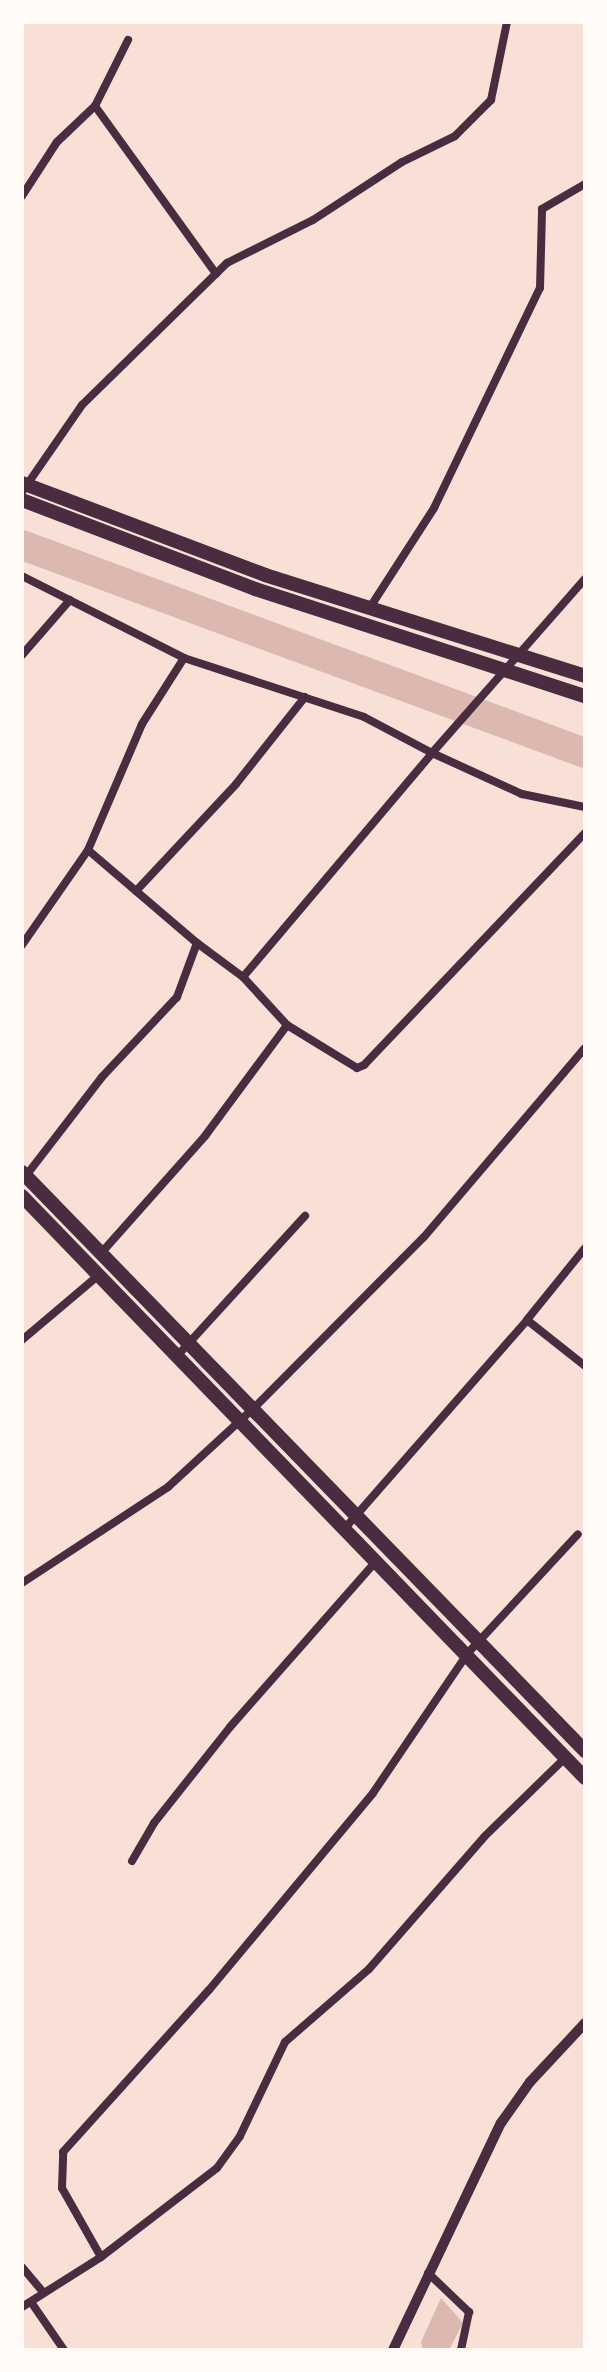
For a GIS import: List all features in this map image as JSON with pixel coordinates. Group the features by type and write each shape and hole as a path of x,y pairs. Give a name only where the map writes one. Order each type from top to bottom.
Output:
{"main road":[{"path":"24,487 368,609 516,652 585,676"},
{"path":"22,500 289,601 585,696"},
{"path":"23,1176 103,1251 191,1341 585,1751"},
{"path":"22,1196 378,1559 585,1778"}],"street":[{"path":"24,487 82,405 227,263 313,220 402,162 455,136 491,100 507,22"},
{"path":"22,196 57,142 95,106 128,40"},
{"path":"95,106 216,274"},
{"path":"368,609 434,508 540,288 542,209 585,184"},
{"path":"22,576 184,658 364,717 432,753 522,794 585,807"},
{"path":"243,977 502,667 585,579"},
{"path":"22,655 70,600"},
{"path":"22,945 88,850 142,724 184,658"},
{"path":"136,891 236,784 305,697"},
{"path":"88,850 197,943 243,977 287,1025 357,1068 364,1065 585,833"},
{"path":"23,1176 102,1077 177,997 197,943"},
{"path":"103,1251 205,1136 287,1025"},
{"path":"22,1583 168,1487 254,1408 424,1237 585,1048"},
{"path":"177,1356 305,1216"},
{"path":"346,1527 527,1320 585,1248"},
{"path":"22,1340 100,1274"},
{"path":"527,1320 585,1366"},
{"path":"101,2257 62,2188 63,2152 209,1990 373,1793 467,1654 578,1534"},
{"path":"132,1861 154,1823 230,1727 378,1559"},
{"path":"64,2350 26,2304 101,2257 217,2168 240,2136 285,2042 369,1969 485,1836 565,1758"},
{"path":"393,2350 501,2123 530,2082 585,2023"},
{"path":"22,2267 44,2293"},
{"path":"428,2273 469,2312 461,2350"}],"shaded area":[{"path":"441,2298 463,2323 449,2350 423,2350 421,2342"}],"waterway":[{"path":"22,545 585,753"}]}
